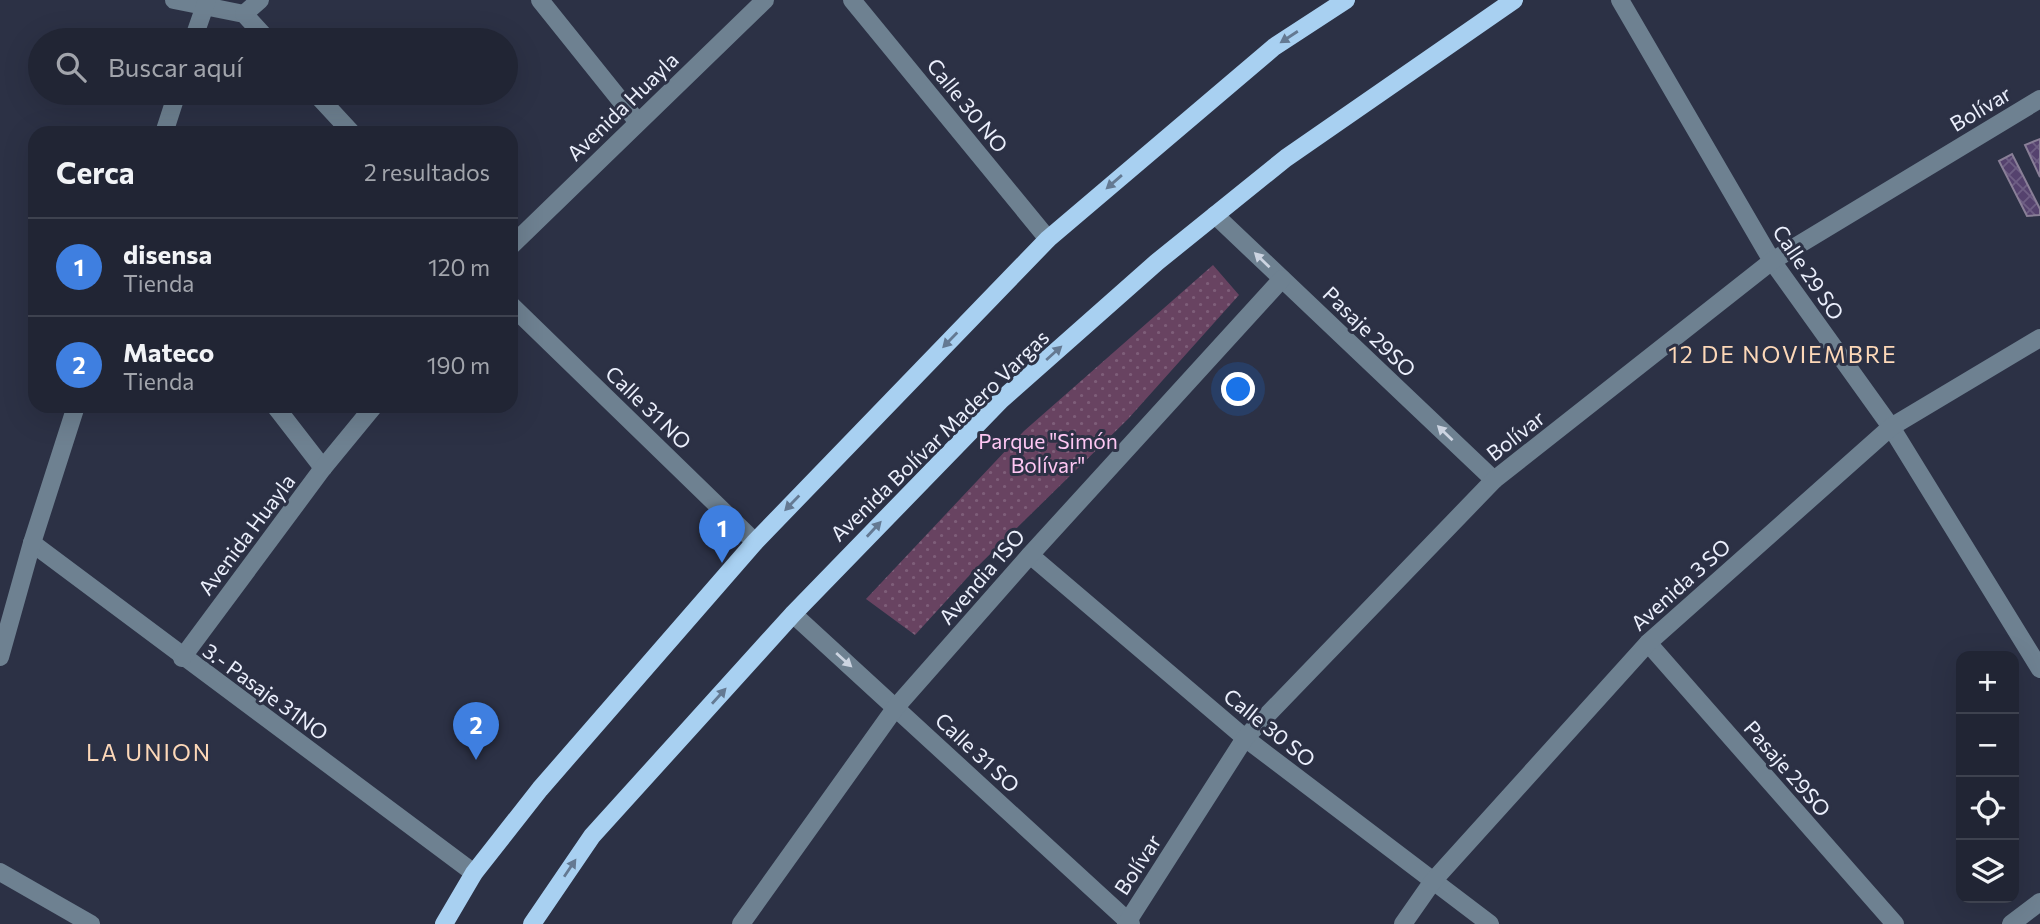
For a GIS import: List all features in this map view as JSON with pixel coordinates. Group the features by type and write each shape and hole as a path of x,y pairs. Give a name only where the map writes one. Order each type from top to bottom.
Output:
{"main road":[{"path":"444,924 474,873 540,789 755,541 1048,239 1274,47 1346,0"},
{"name":"Avenida Bolívar Madero Vargas","path":"532,924 592,836 793,614 1001,400 1157,262 1286,158 1514,0"}],"street":[{"path":"174,0 205,4 244,14 257,28"},
{"path":"244,14 260,0"},
{"path":"540,0 637,121"},
{"name":"Avenida Huayla","path":"518,239 765,0"},
{"name":"Calle 30 NO","path":"852,0 1048,239"},
{"name":"Calle 29 SO","path":"1620,0 1772,261 1891,427 2040,669"},
{"path":"197,28 205,4"},
{"name":"Bolívar","path":"1129,923 1245,738 1494,480 1772,261 2040,99"},
{"path":"166,126 173,105"},
{"path":"326,105 346,126"},
{"name":"Pasaje 29SO","path":"1215,215 1494,480"},
{"name":"Avendia 1SO","path":"741,924 896,707 1030,555 1282,279"},
{"name":"Calle 31 NO","path":"518,312 755,541"},
{"name":"Avenida 3 SO","path":"1404,924 1433,881 1648,643 1891,427 2040,338"},
{"path":"0,657 32,543 74,413"},
{"path":"280,413 323,468"},
{"name":"Avenida Huayla","path":"182,658 323,468 368,413"},
{"name":"3.- Pasaje 31NO","path":"32,543 182,658 474,873"},
{"name":"Calle 30 SO","path":"1030,555 1245,738 1490,924"},
{"name":"Calle 31 SO","path":"793,614 1129,923"},
{"name":"Pasaje 29SO","path":"1648,643 1895,924"},
{"path":"0,872 91,924"},
{"path":"2011,924 2040,902"}],"green space":[{"name":"Parque \"Simón Bolívar\"","path":"1213,265 1239,295 1128,419 977,567 915,635 866,599 1024,431"}],"building":[{"path":"2040,139 2040,177 2025,145"},
{"path":"2012,154 2040,209 2040,215 2027,216 1999,161"}],"place":[{"name":"disensa","path":"722,563"},
{"name":"Mateco","path":"476,760"}],"district":[{"name":"12 DE NOVIEMBRE","path":"1783,354"},
{"name":"LA UNION","path":"149,752"}]}
